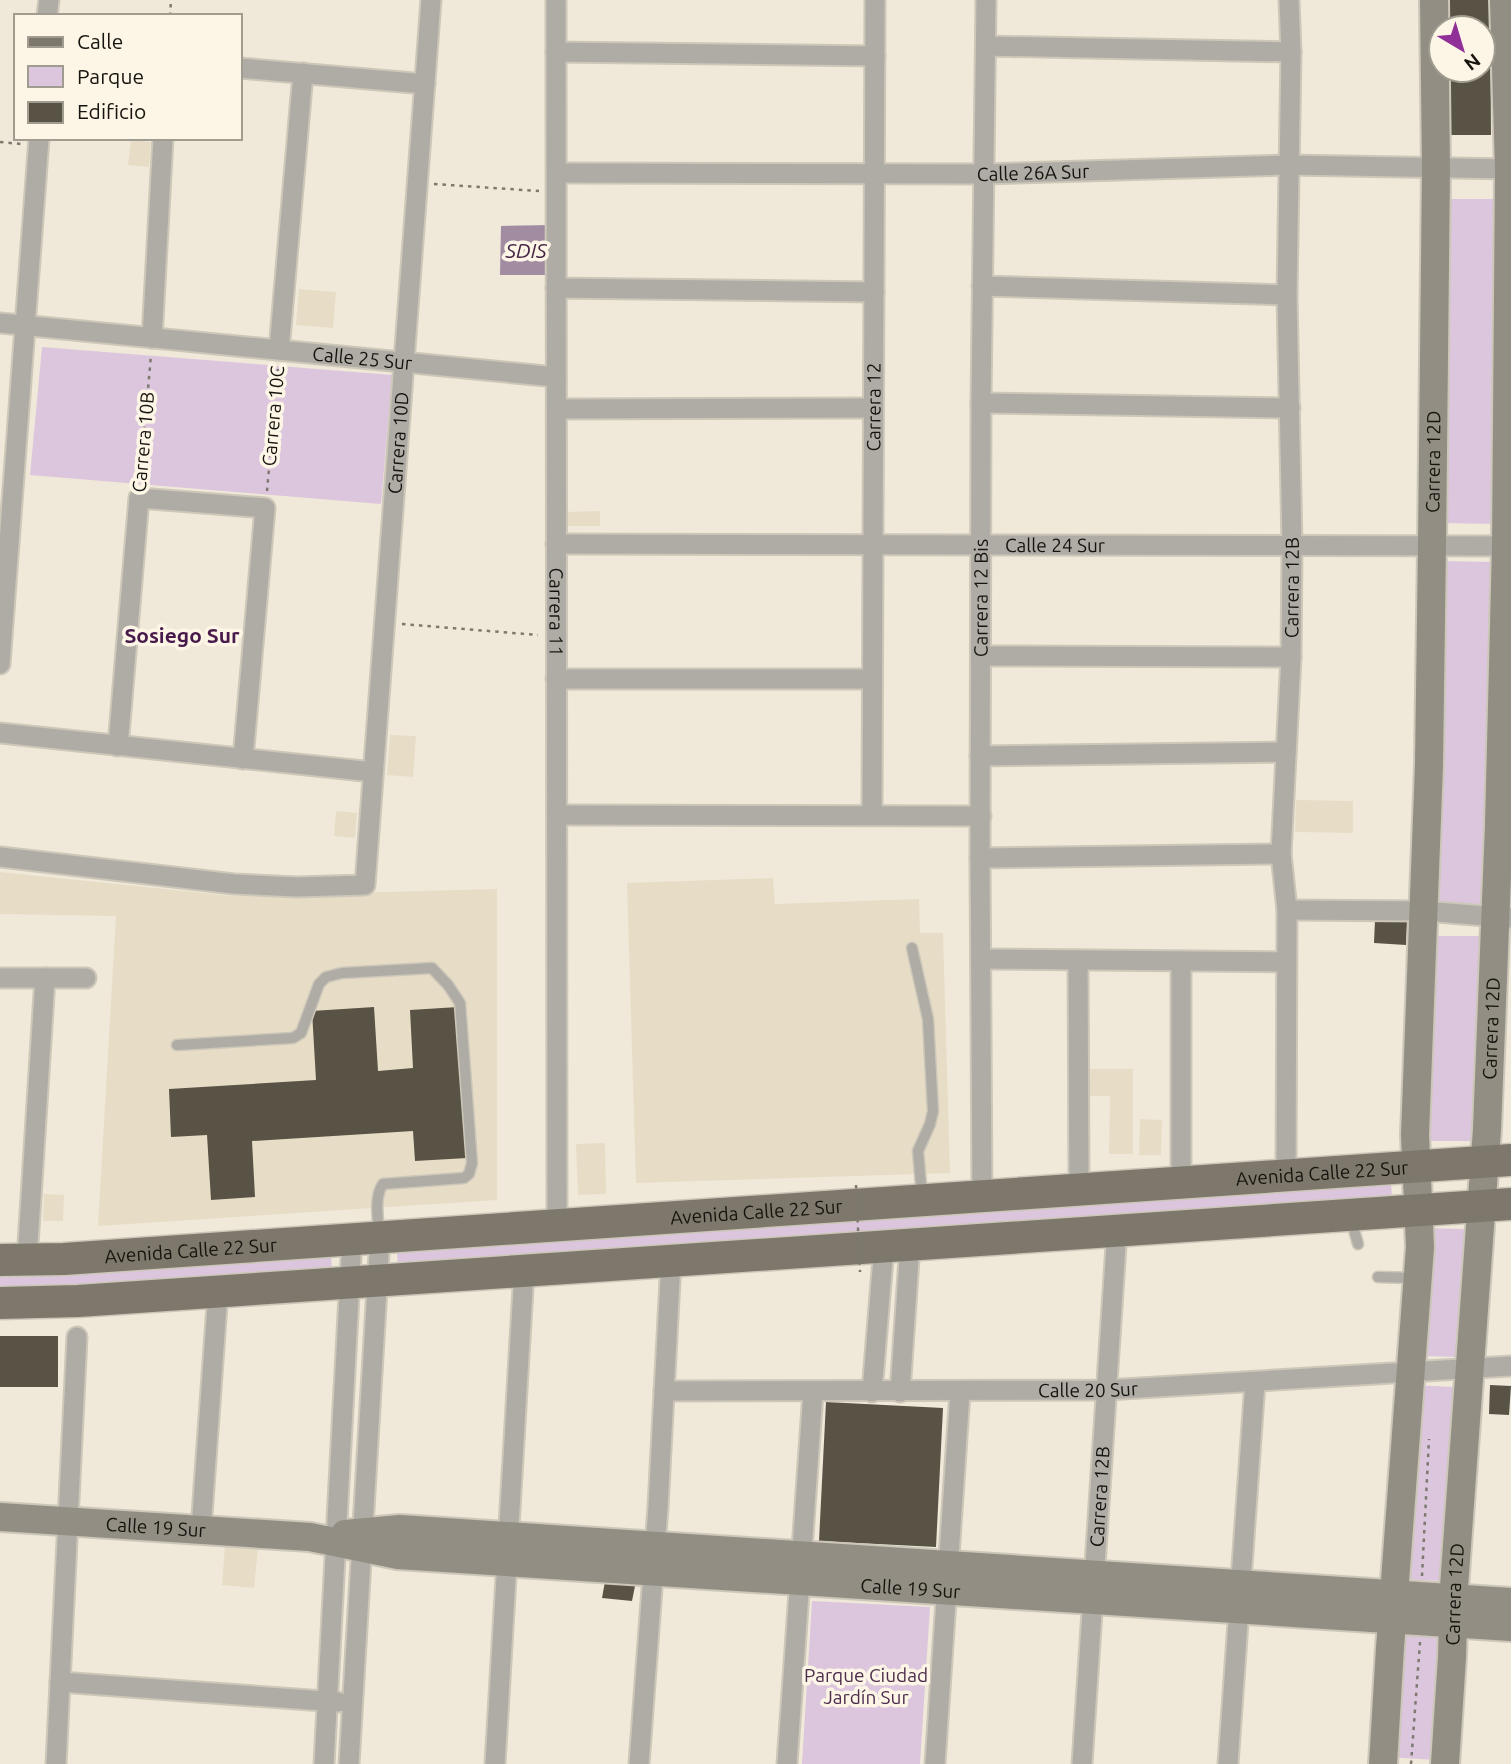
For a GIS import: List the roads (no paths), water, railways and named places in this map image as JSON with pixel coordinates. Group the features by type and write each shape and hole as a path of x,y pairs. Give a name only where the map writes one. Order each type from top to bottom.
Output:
{"main road":[{"name":"Avenida Calle 22 Sur","path":"13,1260 1498,1161"},
{"path":"0,1303 78,1301 1118,1230 1356,1229 1419,1210 1496,1205"}],"street":[{"name":"Carrera 10D","path":"0,857 234,884 297,887 365,885 431,0"},
{"name":"Carrera 11","path":"556,0 557,1225"},
{"name":"Carrera 12","path":"872,815 875,0"},
{"name":"Carrera 12 Bis","path":"982,1196 979,858 986,0"},
{"name":"Carrera 12B","path":"1286,1175 1287,909 1281,854 1292,545 1287,295 1291,52 1289,0"},
{"name":"Carrera 12D","path":"1383,1764 1408,1607 1412,1372 1418,1279 1419,1210 1415,1135 1424,911 1433,545 1436,168 1434,0"},
{"name":"Carrera 12D","path":"1445,1764 1469,1369 1496,1205 1498,1161 1509,546 1510,169 1504,0"},
{"path":"986,46 1291,52"},
{"path":"556,51 875,55"},
{"path":"242,68 425,84"},
{"name":"Carrera 10C","path":"279,351 303,73"},
{"path":"0,664 39,140"},
{"path":"152,338 163,140"},
{"name":"Calle 26A Sur","path":"556,183 1290,165 1510,169"},
{"path":"982,286 1287,295"},
{"path":"556,288 874,292"},
{"name":"Calle 25 Sur","path":"0,323 556,377"},
{"path":"981,403 1290,408"},
{"path":"556,409 873,408"},
{"name":"Carrera 10B","path":"118,746 139,498 265,508 243,758"},
{"name":"Calle 24 Sur","path":"556,544 1509,546"},
{"path":"981,656 1290,657"},
{"path":"556,679 872,679"},
{"path":"0,733 373,772"},
{"path":"980,756 1286,752"},
{"path":"556,815 981,816"},
{"path":"979,858 1281,854"},
{"path":"1287,909 1424,911 1503,918"},
{"path":"981,959 1286,962"},
{"path":"1078,960 1079,1189"},
{"path":"1181,961 1181,1182"},
{"path":"0,978 86,978"},
{"path":"13,1260 45,978"},
{"name":"Carrera 12B","path":"1082,1764 1118,1230"},
{"path":"324,1764 366,1238"},
{"path":"349,1764 353,1703 341,1538 366,1238"},
{"path":"872,1392 897,1245"},
{"path":"897,1245 900,1392"},
{"path":"639,1764 671,1261"},
{"path":"495,1764 524,1271"},
{"path":"201,1530 218,1291"},
{"path":"57,1764 77,1337"},
{"name":"Calle 20 Sur","path":"664,1391 1106,1390 1511,1366"},
{"path":"1228,1764 1255,1382"},
{"path":"787,1764 813,1392"},
{"path":"935,1764 960,1392"},
{"name":"Calle 19 Sur","path":"0,1517 341,1538 398,1555 508,1549 1408,1607 1453,1611 1511,1627"},
{"name":"Calle 19 Sur","path":"1453,1611 1511,1602"},
{"path":"60,1682 353,1703"}],"lane":[{"path":"912,948 928,1019 933,1111 918,1151 923,1200"},
{"path":"177,1045 293,1038 300,1033 319,984 326,977 342,973 432,968 460,1003 472,1163 469,1174 464,1178 383,1184 366,1238"},
{"path":"1378,1277 1418,1279"}],"water":[{"name":"SDIS","path":"551,225 551,275 500,275 501,226"}],"district":[{"name":"Sosiego Sur","path":"182,635"}],"park label":[{"name":"Parque Ciudad Jardín Sur","path":"866,1686"}]}
